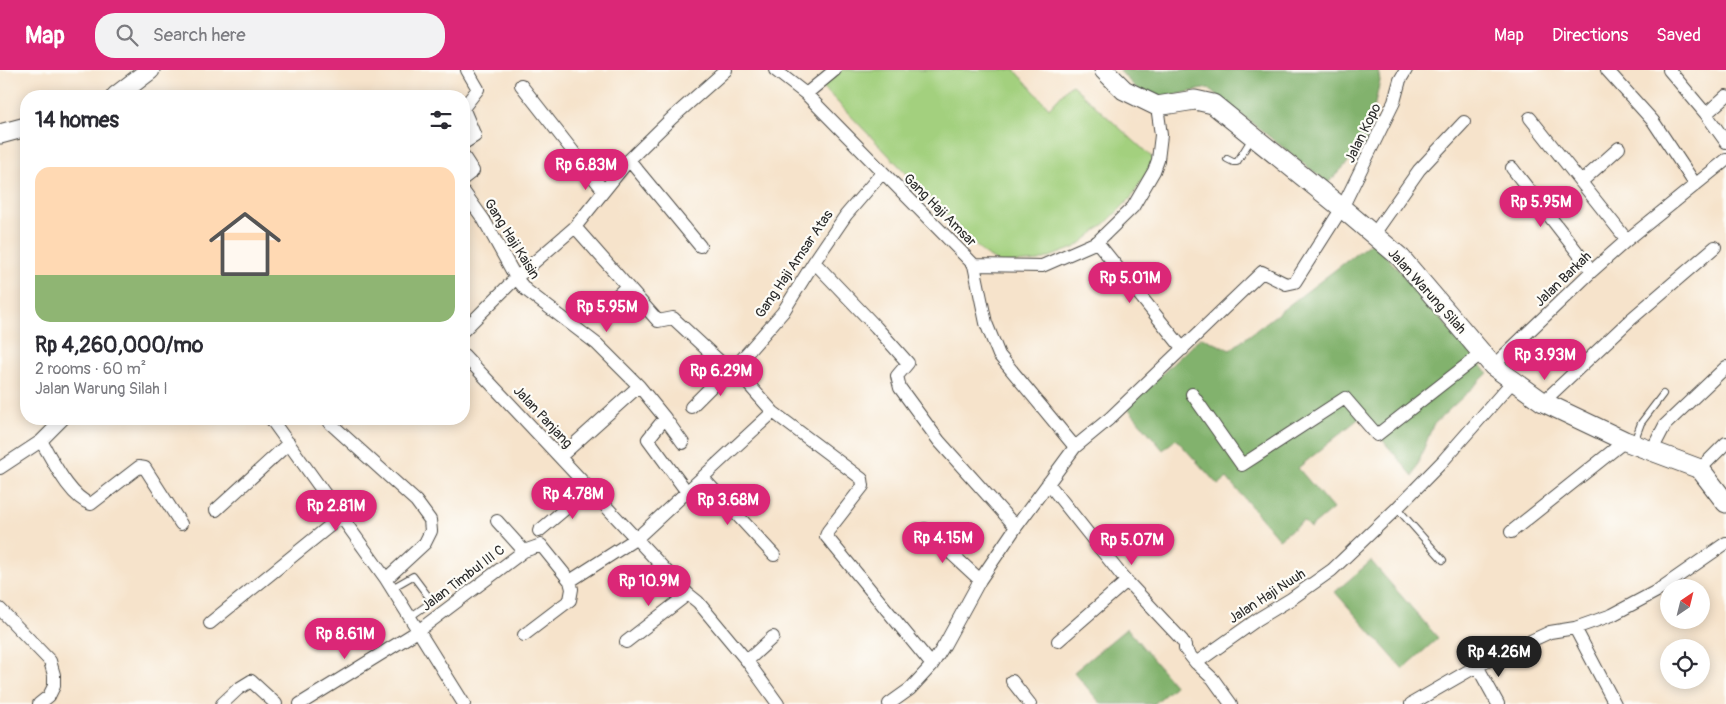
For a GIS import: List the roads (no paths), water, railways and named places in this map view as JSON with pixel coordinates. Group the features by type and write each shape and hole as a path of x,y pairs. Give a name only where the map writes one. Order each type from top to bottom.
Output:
{"street":[{"path":"467,70 478,89 470,100"},
{"path":"470,324 516,278 575,227 629,160 672,118 726,70"},
{"name":"Gang Haji Amsar","path":"775,70 806,94 974,265 986,323 999,355 1075,447"},
{"path":"806,94 835,70"},
{"path":"974,265 1042,266 1097,242 1134,207 1158,160 1161,135 1157,106 1124,90 1104,70"},
{"name":"Jalan Kopo","path":"1183,349 1262,272 1286,284 1295,282 1342,208 1394,102 1400,80 1406,70"},
{"path":"1607,70 1653,121 1695,184"},
{"path":"1669,70 1706,114 1726,142"},
{"path":"122,90 139,73"},
{"path":"521,85 604,191"},
{"path":"1706,114 1726,96"},
{"name":"Jalan Warung Silah","path":"1157,106 1195,100 1213,104 1401,258 1487,360 1513,381 1543,402 1629,443 1700,469"},
{"path":"1530,118 1627,240"},
{"path":"1374,234 1430,157 1464,122"},
{"path":"470,123 475,136 470,139"},
{"path":"0,134 20,129"},
{"path":"1581,182 1619,148"},
{"path":"629,160 700,246"},
{"name":"Jalan Barkah","path":"1192,394 1242,465 1345,398 1377,435 1487,360 1627,240 1726,160"},
{"path":"1512,168 1592,271"},
{"name":"Gang Haji Amsar Atas","path":"691,407 712,386 734,371 783,312 846,215 882,173"},
{"name":"Gang Haji Kaisin","path":"470,200 484,220 516,278 526,290 597,344 639,386 683,443"},
{"path":"575,227 658,321 673,318 734,371 773,412 862,480 863,486 826,536 932,665"},
{"path":"888,704 910,689 932,665 980,580 1016,527 1075,447 1109,419 1183,349 1097,242"},
{"path":"1543,402 1623,327 1715,247"},
{"path":"814,262 908,363 897,376 900,388 939,441 1016,527"},
{"path":"610,302 627,286"},
{"name":"Jalan Panjang","path":"470,361 688,594 698,602 747,661 778,704"},
{"path":"1652,450 1665,425 1726,367"},
{"name":"Jalan Haji Nuuh","path":"1196,663 1332,570 1442,462 1513,381"},
{"path":"560,457 639,386"},
{"path":"524,635 570,600 572,589 570,580 637,538 773,412"},
{"path":"665,418 648,439 687,492"},
{"path":"0,468 41,441 57,425"},
{"path":"278,425 389,584 464,704"},
{"path":"332,425 416,501 430,520 431,531 425,543 389,584"},
{"path":"41,441 59,472 77,497 85,502 91,504 139,467 145,468 181,524"},
{"path":"216,510 289,443"},
{"path":"1511,532 1629,443"},
{"path":"1726,443 1700,469 1726,503"},
{"path":"703,478 774,555"},
{"path":"1048,483 1127,581 1182,640 1185,649 1196,663 1213,678 1229,703"},
{"path":"538,531 590,488"},
{"path":"210,623 342,516"},
{"path":"498,521 524,551"},
{"path":"925,529 980,580"},
{"path":"1411,704 1476,666 1550,632 1575,628 1612,615 1657,592 1726,543"},
{"name":"Jalan Timbul III C","path":"300,704 418,631 524,551 541,545 570,580"},
{"path":"1058,641 1127,581"},
{"path":"626,642 688,594"},
{"path":"0,609 50,660 54,676 54,686 49,696 39,704"},
{"path":"1575,628 1610,702"},
{"path":"747,661 773,636"},
{"path":"1476,666 1498,704"},
{"path":"222,704 238,688 250,681 276,704"},
{"path":"1012,681 1030,704"}],"lane":[{"path":"1227,159 1237,162 1254,136"},
{"path":"1629,443 1641,423 1663,394"},
{"path":"1397,508 1443,560"},
{"path":"389,584 413,576 431,600 430,603 410,617"}]}
